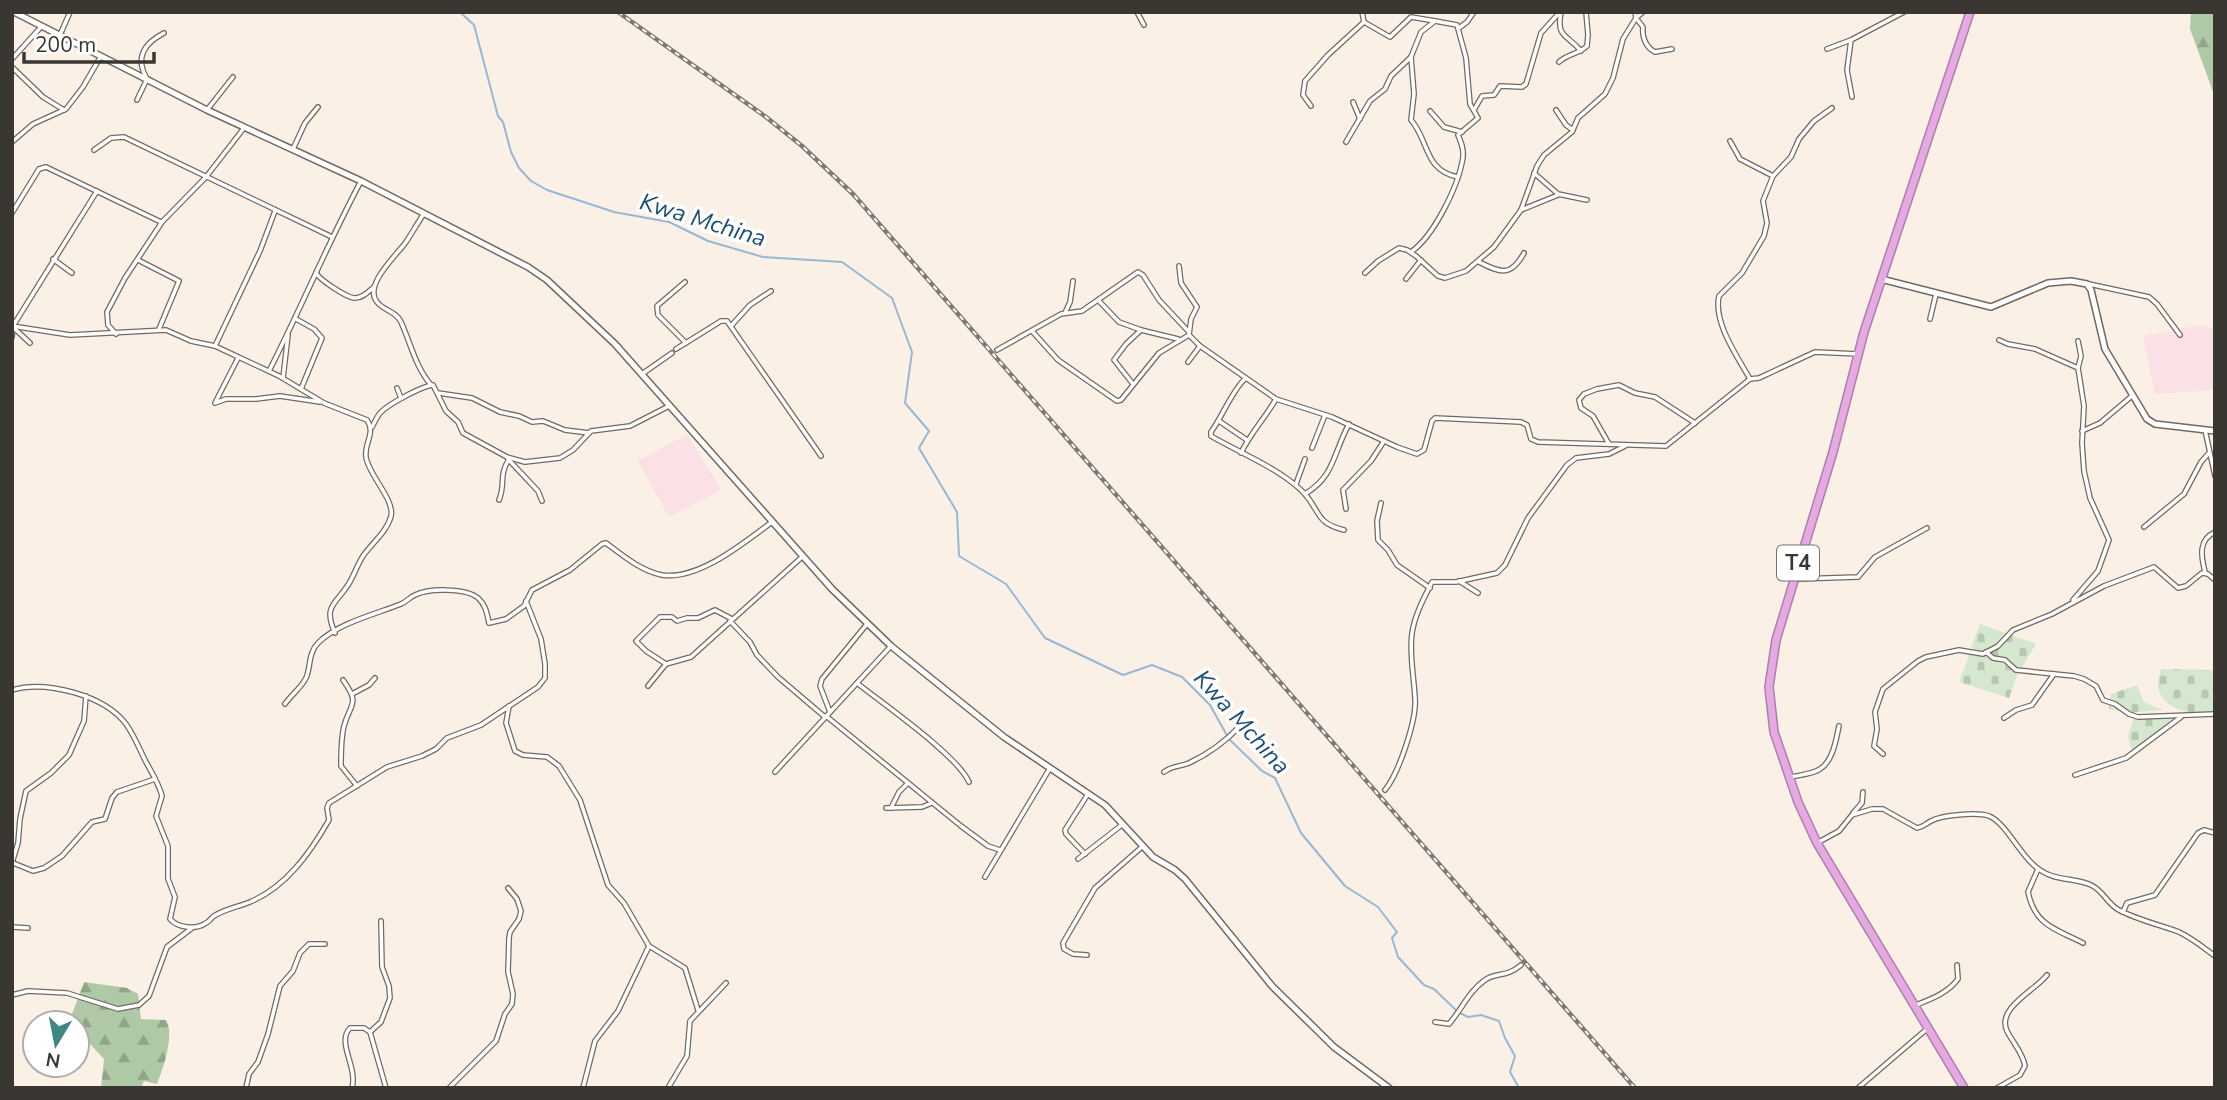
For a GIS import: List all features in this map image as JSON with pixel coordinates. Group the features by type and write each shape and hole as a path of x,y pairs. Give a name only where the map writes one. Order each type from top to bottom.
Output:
{"highway":[{"name":"T4","path":"1964,1088 1930,1027 1864,924 1817,843 1789,778 1774,732 1769,687 1776,640 1833,452 1858,354 1970,12"}],"street":[{"path":"13,12 206,110 360,181 528,267 547,280 591,319 802,557 867,624 1004,737 1105,804 1153,857 1185,879 1259,972 1334,1047 1389,1088"},
{"path":"60,35 70,12"},
{"path":"1137,12 1144,25"},
{"path":"1362,12 1364,22 1390,37 1411,17 1453,23 1459,28 1466,56 1470,104 1478,119 1458,135 1464,156 1448,202 1438,215 1432,232 1410,252"},
{"path":"1346,142 1370,101 1385,89 1391,76 1411,57 1422,32 1437,21 1440,12"},
{"path":"1459,28 1474,12"},
{"path":"1474,110 1482,96 1494,95 1500,86 1525,85 1541,33 1560,12"},
{"path":"1560,12 1560,33 1581,51"},
{"path":"1559,62 1587,46 1586,12"},
{"path":"1635,12 1636,19 1643,26 1643,37 1652,51 1672,48"},
{"path":"1365,273 1398,248 1410,252 1444,278 1462,273 1479,262 1521,211 1534,173 1546,152 1573,130 1578,118 1605,94 1613,78 1623,39 1643,12"},
{"path":"1827,49 1851,40 1902,13"},
{"path":"1311,106 1303,95 1305,81 1328,55 1364,22"},
{"path":"12,59 43,26"},
{"path":"147,79 141,68 141,57 152,39 164,33"},
{"path":"1851,40 1847,70 1852,97"},
{"path":"12,142 34,123 64,110 83,88 102,56"},
{"path":"1411,57 1414,94 1411,120 1419,131 1430,158 1446,173 1458,177"},
{"path":"12,67 43,97 64,110"},
{"path":"206,110 233,77"},
{"path":"137,100 147,79"},
{"path":"1353,102 1360,119"},
{"path":"293,149 305,123 318,107"},
{"path":"1750,379 1723,331 1718,301 1722,291 1749,264 1764,236 1767,223 1763,201 1773,176 1791,157 1804,132 1819,116 1832,108"},
{"path":"1556,110 1573,130"},
{"path":"1430,111 1444,127 1463,132"},
{"path":"116,334 108,325 107,308 162,222 206,177 245,127"},
{"path":"94,150 111,138 121,137 332,237"},
{"path":"1730,141 1740,159 1773,176"},
{"path":"12,213 42,167 162,222"},
{"path":"1534,173 1560,195 1587,201"},
{"path":"269,371 360,181"},
{"path":"12,337 13,326 97,191"},
{"path":"1521,211 1560,195"},
{"path":"215,346 260,251 275,210"},
{"path":"316,273 322,281 354,298 362,296 374,287 381,272 423,215"},
{"path":"1416,248 1416,256"},
{"path":"1479,262 1497,270 1509,271 1518,265 1524,253"},
{"path":"53,259 72,273"},
{"path":"138,260 179,281 159,329"},
{"path":"1406,279 1421,260"},
{"path":"1179,266 1181,283 1196,305 1189,334"},
{"path":"997,350 1065,313 1082,311 1134,274 1141,273 1159,300 1200,346 1276,400 1349,424 1406,451 1422,453 1435,418 1519,421 1527,425 1531,439 1535,442 1666,446 1750,379 1759,378 1815,352 1858,354"},
{"path":"1881,279 1991,307 2048,283 2071,281 2149,297 2180,335"},
{"path":"1065,313 1070,302 1073,281"},
{"path":"685,282 657,306 658,315 686,344"},
{"path":"2087,284 2091,290 2105,349 2151,422 2215,431"},
{"path":"374,287 376,301 398,316 414,359 435,387 446,411 458,422 462,432 508,458 525,462 560,458 596,429 630,426 669,406"},
{"path":"731,326 747,309 771,291"},
{"path":"1930,319 1936,294"},
{"path":"1098,300 1119,322 1180,339"},
{"path":"296,319 314,329 321,338 301,389"},
{"path":"642,374 721,321 727,321 821,456"},
{"path":"13,326 70,335 159,329 191,341 215,346 269,371 324,403 364,418 371,429"},
{"path":"13,326 30,343"},
{"path":"1133,384 1114,360 1141,330"},
{"path":"1032,331 1058,360 1115,401 1121,400 1156,357 1189,334"},
{"path":"283,378 289,333"},
{"path":"1999,340 2035,349 2078,368"},
{"path":"2071,602 2098,571 2109,540 2090,498 2082,459 2084,406 2078,368 2081,356 2078,341"},
{"path":"1188,362 1200,346"},
{"path":"237,358 215,403 226,398 256,399 280,396 324,403"},
{"path":"1245,379 1235,390 1211,436 1296,484 1314,505 1319,518 1332,527 1344,530"},
{"path":"335,633 330,615 331,607 349,585 362,558 386,528 392,514 392,507 376,482 366,458 371,429 379,413 401,398 431,385"},
{"path":"1609,443 1593,416 1581,408 1579,400 1584,394 1603,386 1619,385 1635,393 1655,397 1695,423"},
{"path":"397,388 401,398"},
{"path":"438,393 468,397 500,412 531,422 540,421 565,430 589,433"},
{"path":"2082,431 2100,423 2133,395"},
{"path":"1241,453 1247,440 1276,400"},
{"path":"1312,449 1325,415"},
{"path":"1219,421 1247,440"},
{"path":"1305,494 1317,487 1329,474 1349,424"},
{"path":"2205,430 2215,476"},
{"path":"1346,509 1343,490 1369,463 1384,441"},
{"path":"1385,790 1392,780 1413,722 1415,698 1412,633 1417,615 1434,581 1459,581 1494,574 1503,568 1528,518 1571,461 1584,456 1608,454 1627,445"},
{"path":"2144,527 2184,494 2200,464 2210,453"},
{"path":"499,500 503,488 501,474 508,458"},
{"path":"508,458 538,491 542,501"},
{"path":"1296,484 1305,458"},
{"path":"1381,503 1377,521 1378,540 1397,565 1430,588"},
{"path":"285,704 305,680 316,645 378,611 402,603 417,594 460,591 478,598 486,609 489,623 506,619 524,606 532,590 556,579 602,544 606,543 631,562 661,575 684,573 723,555 772,522"},
{"path":"1794,579 1858,577 1875,556 1927,528"},
{"path":"2215,532 2206,537 2202,558 2205,573 2215,580"},
{"path":"648,686 666,664 691,657 802,557"},
{"path":"1883,754 1874,746 1877,729 1875,712 1886,685 1926,657 1959,650 1978,654 1986,652 2001,644 2012,630 2052,614 2104,586 2154,567 2178,588 2186,586 2205,573"},
{"path":"1459,581 1478,593"},
{"path":"12,690 28,686 86,696 110,708 125,723 162,796 156,816 168,846 168,879 176,902 170,919 182,926 202,926 232,906 250,902 272,889 290,874 307,855 329,820 329,803 387,767 436,749 447,738 472,730 538,687 546,673 543,646 526,601"},
{"path":"666,664 646,651 636,640 660,617 671,617 677,621 698,618 715,610 731,620 750,642 757,655 778,677 932,803 975,836 1000,850"},
{"path":"830,712 820,686 822,679 867,624"},
{"path":"775,772 891,646"},
{"path":"1986,652 1993,658 2005,660 2016,670 2074,676 2092,683 2103,700 2135,716 2215,714"},
{"path":"2004,718 2016,710 2032,705 2054,674"},
{"path":"352,694 369,685 375,678"},
{"path":"343,680 352,694 351,712 343,731 341,766 357,786"},
{"path":"857,683 899,715 961,769 969,782"},
{"path":"86,696 84,721 69,755 51,773 26,791 13,863 33,871 44,868 62,856 90,824 105,819 112,798 117,792 155,779"},
{"path":"509,706 506,723 515,751 523,755 551,759 564,772 580,800 608,885 624,903 649,946 685,968 698,1010"},
{"path":"2076,775 2126,758 2183,716"},
{"path":"1789,778 1824,766 1833,752 1839,726"},
{"path":"1164,772 1174,765 1185,765 1202,756 1229,738 1239,727"},
{"path":"985,877 1050,768"},
{"path":"908,783 888,808 922,807 932,803"},
{"path":"1817,843 1839,831 1862,803 1863,792"},
{"path":"1085,854 1065,830 1088,794"},
{"path":"1852,815 1879,808 1917,828 1934,819 1959,814 1988,816 1998,822 2038,869 2062,880 2092,886 2115,908 2156,926 2178,932 2215,957"},
{"path":"1078,859 1124,823"},
{"path":"2123,912 2127,903 2155,895 2198,833 2204,830 2215,833"},
{"path":"1087,955 1073,954 1064,949 1063,943 1068,933 1103,879 1143,846"},
{"path":"2038,869 2028,892 2034,914 2044,923 2083,943"},
{"path":"449,1088 496,1041 505,1014 512,1004 513,994 508,972 509,938 521,911 509,888"},
{"path":"370,1032 381,1022 390,998 382,967 381,921"},
{"path":"12,927 28,928"},
{"path":"12,995 28,991 67,993 118,1009 139,1005 149,996 167,947 193,927"},
{"path":"246,1088 249,1074 258,1062 268,1034 280,986 293,971 300,953 309,944 325,944"},
{"path":"583,1088 596,1041 618,1011 649,946"},
{"path":"1435,1023 1449,1024 1475,987 1486,979 1512,972 1521,965"},
{"path":"1916,1005 1953,986 1958,979 1957,965"},
{"path":"1997,1088 2020,1075 2025,1066 2023,1057 2005,1026 2006,1017 2020,999 2047,975"},
{"path":"668,1088 687,1056 690,1021 726,983"},
{"path":"1857,1088 1930,1027"},
{"path":"352,1088 354,1075 345,1034 350,1028 369,1029 386,1088"}],"shaded area":[{"path":"2200,325 2215,329 2215,390 2155,394 2143,336"},
{"path":"687,434 721,490 669,517 638,461"}],"green space":[{"path":"2191,12 2215,12 2215,97 2190,29"},
{"path":"1980,624 2036,644 2021,669 1971,648"},
{"path":"1971,651 2019,670 2009,698 1959,682"},
{"path":"2161,669 2215,670 2215,712 2189,712 2172,706 2161,694 2158,686"},
{"path":"2137,685 2144,702 2162,710 2126,713 2109,709 2111,694"},
{"path":"2175,717 2132,753 2128,736 2134,718"},
{"path":"84,982 127,988 138,994 141,1019 166,1020 168,1026 169,1042 157,1084 144,1081 141,1088 101,1088 104,1059 91,1045 91,1009 74,1009"}],"waterway":[{"name":"Kwa Mchina","path":"460,12 474,25 498,116 503,122 511,152 519,168 531,181 547,190 614,212 669,222 708,241 763,257 842,262 892,298 912,352 905,403 929,431 919,448 957,512 959,556 1006,584 1045,638 1123,675 1152,665 1182,677 1210,705 1229,739 1262,771 1275,778 1301,833 1345,886 1378,907 1397,932 1392,938 1398,957 1424,985 1434,989 1458,1012 1468,1017 1481,1015 1499,1021 1515,1056 1510,1072 1519,1088"}],"railway":[{"path":"618,12 766,117 802,146 853,194 1635,1088"}]}
